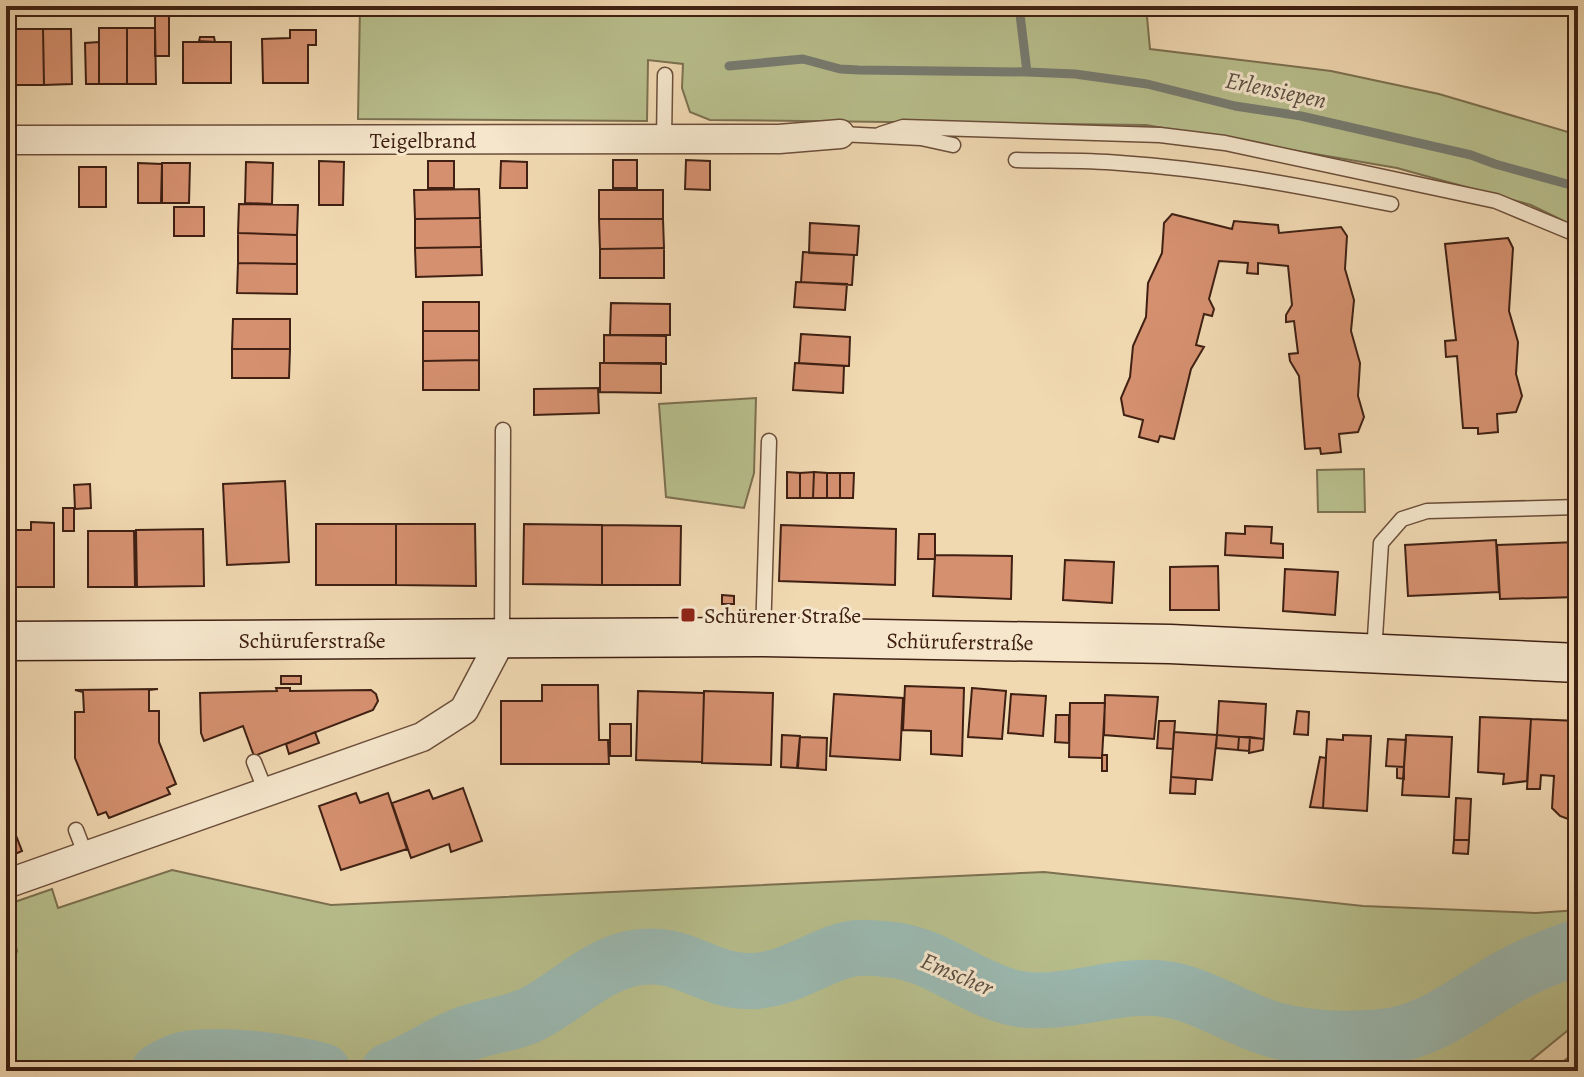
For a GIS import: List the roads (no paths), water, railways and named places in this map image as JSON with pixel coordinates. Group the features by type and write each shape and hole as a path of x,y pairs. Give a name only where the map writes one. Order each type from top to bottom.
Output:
{"main road":[{"name":"Schüruferstraße","path":"6,641 763,637 1170,644 1578,663"}],"street":[{"name":"Teigelbrand","path":"6,140 779,139 840,134"},
{"path":"6,884 81,843 266,792 422,737 464,710 502,638"}],"lane":[{"path":"664,139 665,75"},
{"path":"881,134 903,127 1160,135 1225,143 1496,201 1578,235"},
{"path":"840,134 881,134 953,145"},
{"path":"1016,160 1157,166 1259,178 1391,204"},
{"path":"502,638 503,430"},
{"path":"763,637 769,441"},
{"path":"1374,653 1381,543 1402,519 1427,511 1578,507"},
{"path":"254,762 266,792"}],"waterway":[{"name":"Erlensiepen","path":"1019,6 1027,72 1075,74 1147,84 1235,106 1301,116 1471,155 1578,187"},
{"path":"729,66 803,59 840,69 1027,72"},
{"name":"Emscher","path":"389,1071 463,1035 527,1016 616,963 647,956 677,960 731,979 759,981 783,975 848,949 893,950 924,958 1010,997 1064,999 1155,988 1201,999 1275,1030 1314,1037 1356,1038 1383,1037 1417,1029 1516,973 1578,947"},
{"name":"Emscher","path":"159,1071 183,1060 202,1057 274,1061 323,1071"}],"place":[{"name":"Schürener Straße","path":"688,615"}]}
